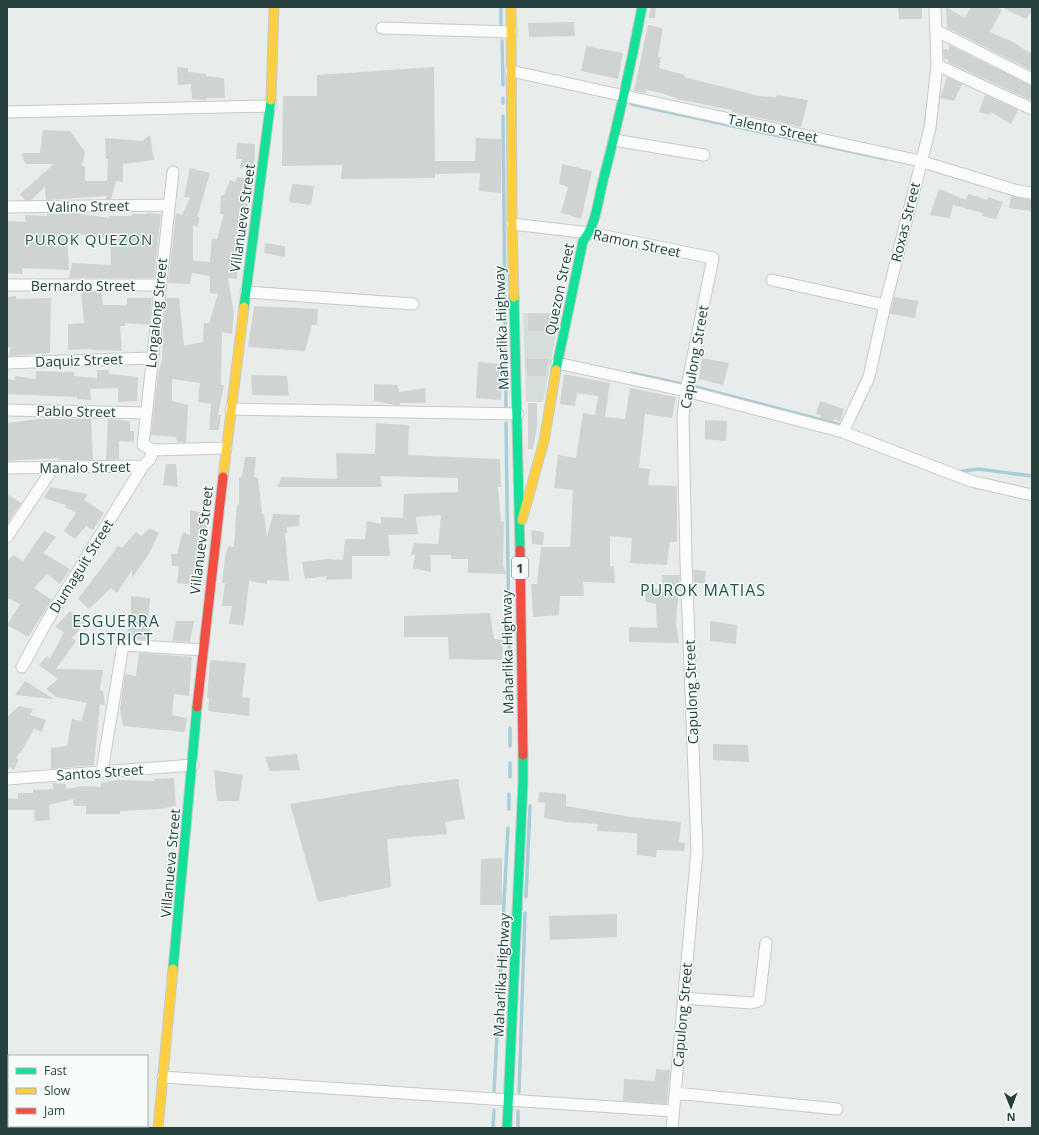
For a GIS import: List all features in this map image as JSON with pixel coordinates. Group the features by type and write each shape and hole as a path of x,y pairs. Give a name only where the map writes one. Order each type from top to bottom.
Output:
{"street":[{"name":"Villanueva Street","path":"158,1128 202,650 226,448 271,106 274,7"},
{"name":"Maharlika Highway","path":"507,1128 523,782 518,414 512,224 511,7"},
{"name":"Quezon Street","path":"519,532 544,441 557,363 583,241 590,233 614,140 642,7"},
{"name":"Roxas Street","path":"844,432 869,377 920,161 930,128 937,65 935,7"},
{"path":"382,28 511,32"},
{"path":"937,31 1032,79"},
{"path":"937,65 1032,109"},
{"name":"Talento Street","path":"511,71 920,161 1018,191 1032,192"},
{"path":"7,112 271,106"},
{"path":"614,140 704,155"},
{"name":"Longalong Street","path":"153,450 143,444 159,285 173,172"},
{"name":"Valino Street","path":"7,207 168,205"},
{"name":"Ramon Street","path":"512,224 590,233 713,258"},
{"name":"Capulong Street","path":"672,1128 697,852 683,417 686,391 713,258"},
{"path":"772,280 885,305"},
{"name":"Bernardo Street","path":"7,285 159,285"},
{"path":"246,292 413,304"},
{"name":"Daquiz Street","path":"7,363 151,358"},
{"path":"557,363 686,391 844,432 971,481 1032,495"},
{"path":"231,409 518,414"},
{"name":"Pablo Street","path":"7,410 146,413"},
{"path":"153,450 226,448"},
{"name":"Manalo Street","path":"7,468 143,466 150,459 153,450"},
{"name":"Dumaguit Street","path":"22,668 46,623 143,466"},
{"path":"7,537 53,468"},
{"path":"102,771 123,645 202,650"},
{"name":"Santos Street","path":"7,779 192,765"},
{"path":"683,998 751,1003 759,1001 766,943"},
{"path":"163,1077 673,1111"},
{"path":"675,1093 837,1109"}],"shaded area":[{"path":"523,313 560,313 543,402 526,402"}],"building":[{"path":"651,7 656,7 655,18 649,18"},
{"path":"898,7 922,8 922,19 899,19"},
{"path":"946,7 965,18 971,7 997,7 1002,10 990,32 1013,42 1032,54 1032,71 947,28"},
{"path":"1001,7 1032,7 1032,11 1026,19"},
{"path":"574,22 575,36 529,37 528,23"},
{"path":"648,25 663,28 658,57 661,57 659,68 685,75 684,77 759,96 776,97 777,95 808,100 801,127 732,112 732,110 681,100 661,93 646,90 646,93 634,91"},
{"path":"949,45 1032,86 1032,101 948,62 948,59 944,59 943,49 949,50"},
{"path":"586,46 623,53 618,79 581,71"},
{"path":"177,67 188,68 188,72 224,78 225,98 206,98 207,100 192,99 191,84 178,85"},
{"path":"434,67 435,161 475,161 476,138 502,139 501,193 479,191 480,173 435,174 435,178 341,179 342,165 282,166 283,96 317,96 317,75"},
{"path":"947,77 962,84 954,101 940,98"},
{"path":"985,95 1018,110 1011,124 991,112 990,115 979,112"},
{"path":"43,130 70,131 85,152 82,166 85,166 85,181 107,181 108,159 106,159 105,138 142,141 150,135 154,160 123,164 123,182 116,181 111,199 106,199 106,196 46,200 45,187 31,200 25,200 20,194 54,164 25,164 22,153 40,153"},
{"path":"237,143 255,144 254,167 240,168 242,159 236,159"},
{"path":"562,164 592,171 581,219 561,213 568,187 559,184"},
{"path":"190,168 210,173 197,217 199,217 198,227 193,225 193,261 210,262 212,239 217,239 224,214 220,214 221,195 224,195 230,180 235,182 237,177 252,179 243,237 234,237 238,261 237,279 228,278 234,313 232,334 222,332 221,385 224,385 218,415 221,415 219,430 209,430 211,404 198,402 200,383 172,379 172,401 188,405 186,442 177,442 176,437 151,435 158,373 162,360 166,298 179,298 184,346 203,342 204,323 209,323 218,294 210,293 210,276 192,273 190,284 168,283 176,213 182,215 190,198 184,197"},
{"path":"292,184 314,186 311,205 289,202"},
{"path":"939,189 966,200 968,194 987,200 988,197 1003,202 996,219 982,216 983,213 953,205 950,218 930,215"},
{"path":"1011,196 1032,200 1032,211 1009,208"},
{"path":"74,213 109,218 109,216 132,216 132,214 161,214 154,278 69,278 72,263 111,265 110,237 90,237 90,235 67,234 69,270 22,268 23,274 7,273 7,221 26,222 25,215 47,216 47,214"},
{"path":"265,243 285,246 285,257 264,253"},
{"path":"81,292 101,292 103,305 127,305 127,298 152,298 149,325 125,323 125,326 120,326 122,351 92,349 68,350 68,324 84,323"},
{"path":"16,296 16,299 51,298 50,353 9,356 11,347 7,347 7,297"},
{"path":"894,297 918,301 915,318 890,314"},
{"path":"254,306 318,309 317,325 312,325 305,351 248,347"},
{"path":"528,313 553,314 553,331 528,331"},
{"path":"702,358 729,363 723,385 699,379"},
{"path":"526,359 548,359 546,376 527,376"},
{"path":"478,362 503,364 501,400 476,398"},
{"path":"97,370 109,370 109,374 138,377 137,401 118,402 118,388 90,389 91,400 77,399 77,397 7,394 7,379 15,380 15,376 36,379 36,371 74,372 74,376 97,378"},
{"path":"564,374 610,383 605,417 625,419 630,388 676,397 672,418 645,414 639,468 650,469 648,485 677,486 677,542 670,542 667,565 630,563 632,538 610,536 610,566 614,566 615,583 583,582 584,596 560,596 559,615 533,617 531,584 537,584 541,547 570,547 573,490 554,488 558,455 576,458 583,413 595,415 598,396 577,393 575,406 560,404"},
{"path":"251,375 287,376 289,396 252,395"},
{"path":"374,384 398,385 399,392 425,388 426,403 400,403 400,405 395,405 374,401"},
{"path":"820,401 844,409 840,422 834,419 833,422 821,418 821,415 816,414"},
{"path":"528,403 537,403 537,427 533,449 528,449"},
{"path":"39,419 91,419 93,460 58,460 58,458 7,461 7,423"},
{"path":"108,419 130,421 130,431 134,431 134,442 119,441 119,459 106,460"},
{"path":"705,420 727,421 726,441 705,439"},
{"path":"376,423 409,425 408,455 500,459 501,487 498,487 501,522 504,521 503,565 506,574 468,573 468,559 451,559 451,555 430,555 431,572 413,568 415,555 411,555 414,543 438,544 441,516 439,515 416,517 418,534 388,535 390,556 352,556 352,579 326,580 327,576 305,579 302,562 328,559 343,560 345,539 365,539 367,521 381,524 381,517 403,518 404,494 458,492 458,478 380,476 382,487 278,487 281,477 337,479 336,453 375,454"},
{"path":"245,457 256,457 254,477 258,478 262,514 264,514 267,537 273,514 300,515 299,526 287,527 287,533 285,533 289,581 267,580 267,584 249,581 244,625 229,624 232,606 222,606 225,583 222,583 225,557 228,546 234,547 237,504 239,505 239,477 242,477"},
{"path":"166,464 176,464 178,487 163,485"},
{"path":"50,487 88,494 84,500 104,513 93,530 86,526 75,539 64,531 76,513 65,507 66,505 44,498"},
{"path":"7,494 21,503 7,524"},
{"path":"190,510 208,514 203,568 199,568 200,586 177,583 179,566 172,566 171,554 177,554 183,532 190,535"},
{"path":"150,528 159,533 149,554 132,578 132,570 117,593 111,588 89,609 78,599 118,546 122,548 136,532 141,536"},
{"path":"531,530 544,532 543,545 532,544"},
{"path":"44,531 56,537 43,553 70,569 60,584 47,574 34,588 52,600 28,637 7,625 20,604 7,598 7,561 14,555 23,561"},
{"path":"693,570 706,571 705,583 694,583"},
{"path":"662,575 680,575 676,622 679,643 629,642 629,627 657,628 656,604 646,602 644,589 663,589"},
{"path":"131,596 150,598 148,622 151,622 149,640 126,638 131,614"},
{"path":"70,611 86,621 72,638 76,641 56,669 103,670 100,690 103,691 105,705 100,704 94,765 51,769 51,748 67,746 72,719 81,721 87,703 56,697 46,689 58,679 39,665 47,656 50,659 64,632 55,627"},
{"path":"490,613 494,639 503,640 502,660 449,659 448,637 404,637 404,616"},
{"path":"176,621 194,621 190,642 172,641"},
{"path":"710,621 737,625 736,644 710,641"},
{"path":"139,653 192,657 189,696 174,694 172,715 187,718 185,732 123,726 120,709 125,674 136,676"},
{"path":"210,660 246,663 242,697 250,698 249,716 208,711 209,698 207,698"},
{"path":"25,681 54,699 15,695"},
{"path":"19,706 33,709 30,715 46,720 42,732 34,729 16,758 19,759 14,770 10,767 7,770 7,717"},
{"path":"713,744 748,745 749,762 713,760"},
{"path":"297,754 300,770 270,771 265,757"},
{"path":"214,770 243,775 239,801 217,801"},
{"path":"174,778 176,806 159,809 120,811 120,814 86,814 86,806 74,806 73,799 49,805 50,820 35,821 34,810 7,810 7,798 18,799 18,793 33,793 33,790 54,789 52,783 66,784 66,789 83,786 101,787 101,783 118,780 155,781 154,779"},
{"path":"458,779 465,819 445,822 447,834 387,839 391,887 318,902 290,804 398,786"},
{"path":"539,792 566,794 566,806 631,817 681,822 679,842 685,843 684,851 657,850 656,857 637,855 637,833 597,831 598,824 567,822 544,818 545,803 538,802"},
{"path":"502,858 502,905 480,905 481,859"},
{"path":"617,914 617,937 550,940 549,916"},
{"path":"656,1069 670,1070 667,1104 623,1101 624,1079 655,1081"}],"waterway":[{"path":"501,7 501,25"},
{"path":"502,41 503,85"},
{"path":"503,98 503,103"},
{"path":"631,104 886,159"},
{"path":"503,116 506,408"},
{"path":"631,373 682,384"},
{"path":"696,387 841,425"},
{"path":"506,423 510,713"},
{"path":"957,472 979,469 1032,476"},
{"path":"510,728 510,746"},
{"path":"510,763 510,777"},
{"path":"509,794 509,809"},
{"path":"526,897 530,806"},
{"path":"494,1091 508,828"},
{"path":"519,1092 525,913"},
{"path":"493,1128 494,1110"},
{"path":"518,1111 518,1128"}],"traffic: fast":[{"path":"556,370 583,241 594,220 624,94 642,7"},
{"path":"244,307 271,100"},
{"path":"514,297 520,550"},
{"path":"173,969 197,707"},
{"path":"507,1128 523,755"}],"traffic: slow":[{"path":"271,100 274,7"},
{"path":"511,7 512,224 514,297"},
{"path":"223,477 244,307"},
{"path":"522,520 544,441 556,370"},
{"path":"158,1128 173,969"}],"traffic: jam":[{"path":"197,707 223,477"},
{"path":"520,550 523,755"}],"district":[{"name":"PUROK QUEZON","path":"89,239"},
{"name":"PUROK MATIAS","path":"703,590"},
{"name":"ESGUERRA DISTRICT","path":"116,630"}]}
